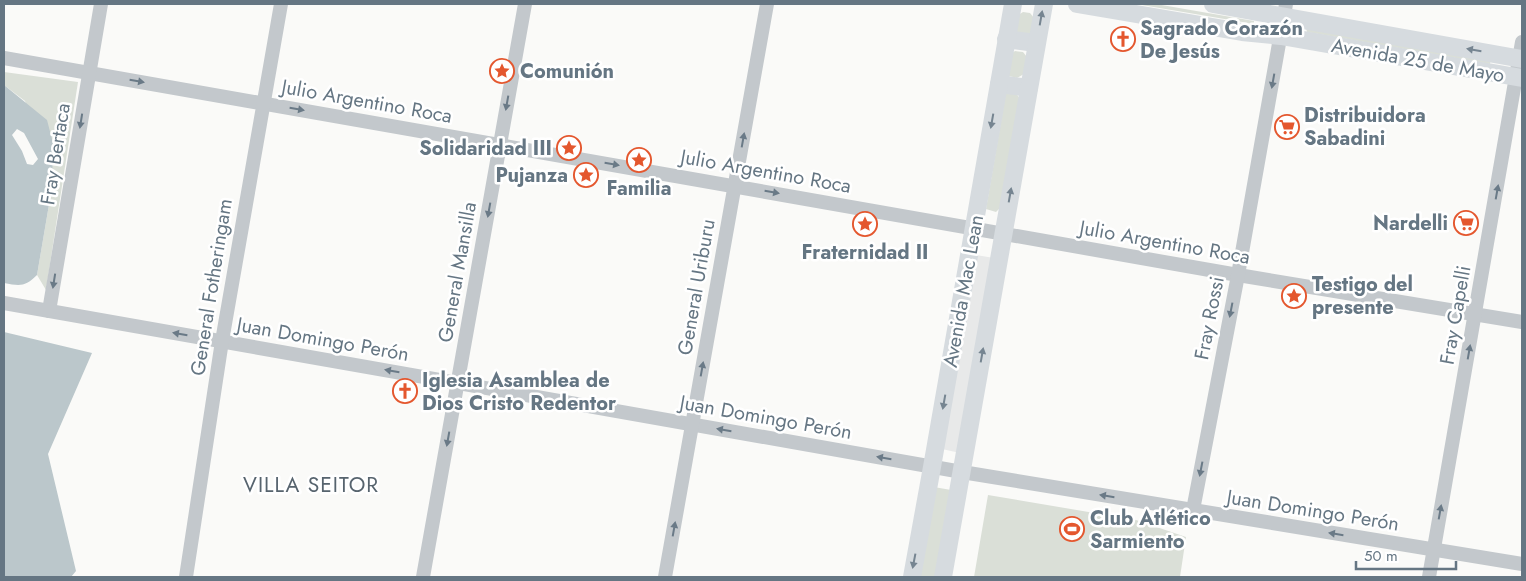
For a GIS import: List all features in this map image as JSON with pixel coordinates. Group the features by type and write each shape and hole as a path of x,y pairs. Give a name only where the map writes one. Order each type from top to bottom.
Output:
{"main road":[{"name":"Avenida Mac Lean","path":"912,577 1013,4"},
{"name":"Avenida Mac Lean","path":"943,577 1044,4"},
{"name":"Avenida 25 de Mayo","path":"1077,4 1242,32 1281,36 1520,78"},
{"name":"Avenida 25 de Mayo","path":"1213,4 1286,10 1521,53"},
{"path":"1006,38 1036,44"},
{"path":"999,84 1029,88"}],"street":[{"name":"Fray Bertaca","path":"49,311 101,4"},
{"name":"General Fotheringam","path":"186,577 222,341 262,103 281,4"},
{"name":"General Mansilla","path":"423,577 525,4"},
{"name":"General Uriburu","path":"665,577 767,4"},
{"name":"Fray Rossi","path":"1193,510 1286,10"},
{"name":"Fray Capelli","path":"1429,577 1520,78 1521,53"},
{"name":"Julio Argentino Roca","path":"4,58 1238,275 1522,322"},
{"name":"Juan Domingo Perón","path":"4,303 932,467 1522,564"}],"shaded area":[{"path":"1136,4 1156,4 1254,21 1254,24"},
{"path":"1023,12 1030,13 1034,18 1033,32 1025,37 1018,35 1013,29 1015,17"},
{"path":"1306,28 1491,59 1490,64 1307,32"},
{"path":"1015,51 1023,52 1027,57 1024,74 1017,78 1009,76 1008,56"},
{"path":"4,72 78,82 46,290 37,275 52,187 25,101 4,85"},
{"path":"4,85 47,120 53,143 52,187 37,275 22,285 4,283","holes":["17,129 24,133 38,159 33,165 27,164 22,151 12,135"]},
{"path":"1006,92 1016,93 1020,99 1001,207 996,212 986,209"},
{"path":"976,255 994,258 960,453 942,449"},
{"path":"4,332 92,353 48,454 76,571 71,577 4,577"},
{"path":"934,487 951,490 936,577 919,577"},
{"name":"Club Atlético Sarmiento","path":"988,495 1136,520 1186,537 1180,577 974,577"}],"place":[{"name":"Sagrado Corazón De Jesús","path":"1123,39"},
{"name":"Comunión","path":"502,71"},
{"name":"Distribuidora Sabadini","path":"1287,127"},
{"name":"Solidaridad III","path":"569,148"},
{"name":"Familia","path":"639,160"},
{"name":"Pujanza","path":"586,175"},
{"name":"Nardelli","path":"1466,223"},
{"name":"Fraternidad II","path":"865,224"},
{"name":"Testigo del presente","path":"1294,296"},
{"name":"Iglesia Asamblea de Dios Cristo Redentor","path":"405,391"},
{"name":"Club Atlético Sarmiento","path":"1072,529"}],"district":[{"name":"VILLA SEITOR","path":"311,485"}]}
